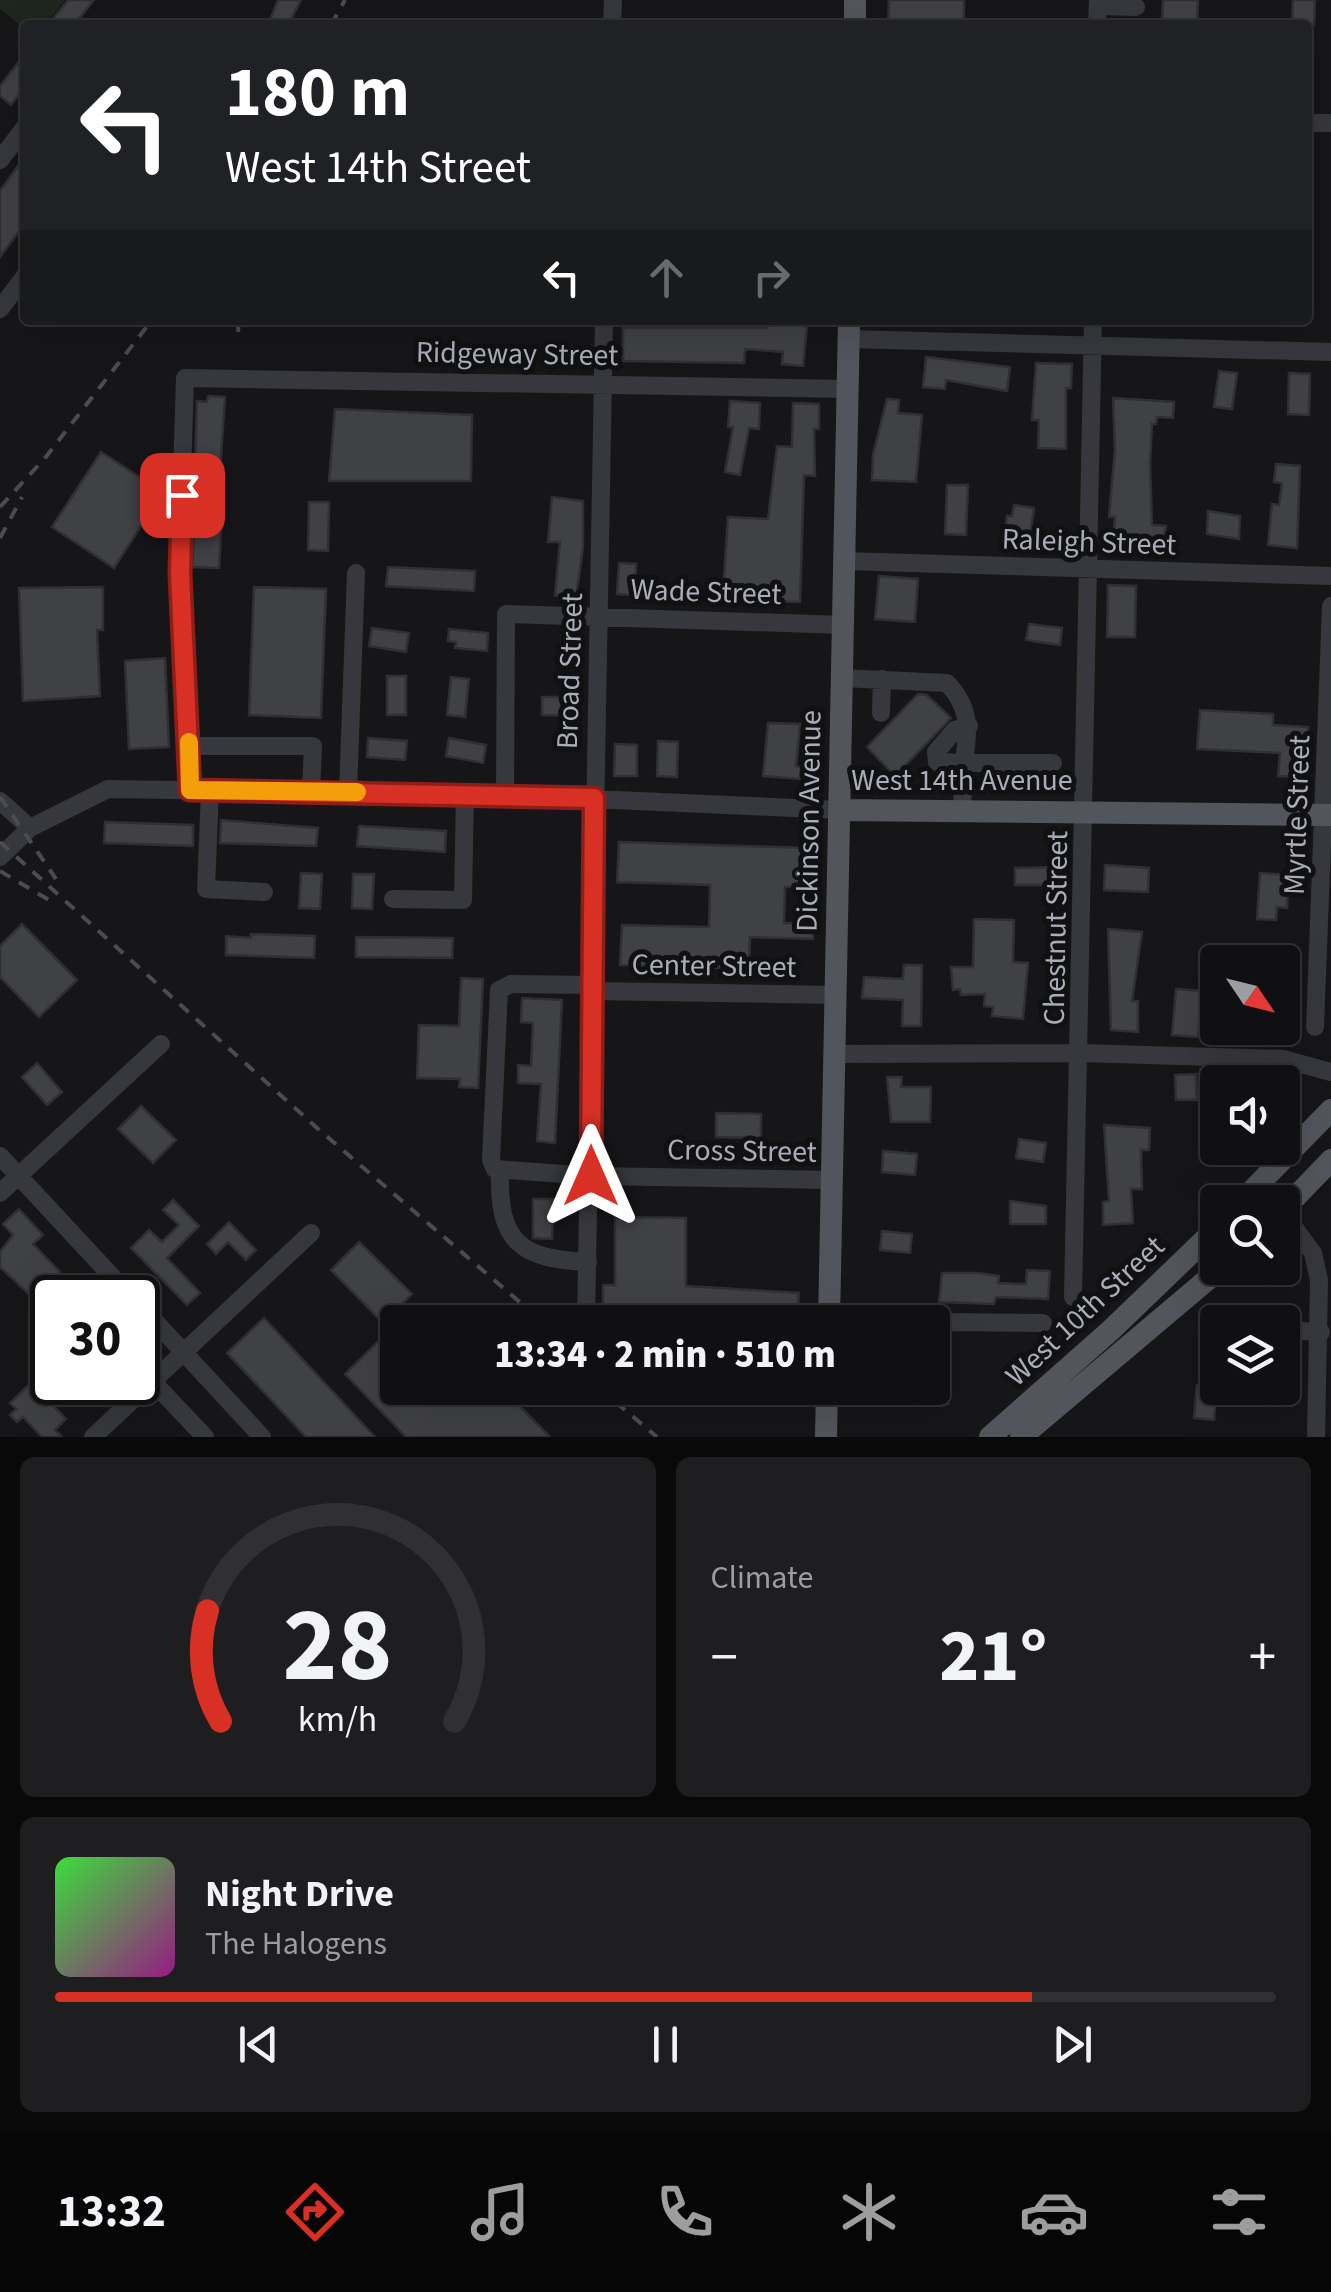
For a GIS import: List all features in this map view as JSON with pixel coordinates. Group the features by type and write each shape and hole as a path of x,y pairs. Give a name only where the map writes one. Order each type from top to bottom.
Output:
{"main road":[{"name":"Dickinson Avenue","path":"829,1305 849,330"},
{"name":"West 14th Avenue","path":"839,810 1328,815"},
{"path":"1258,1185 1331,1110"},
{"path":"1300,1192 1331,1160"},
{"name":"West 10th Street","path":"990,1437 1097,1343 1200,1244"},
{"name":"West 10th Street","path":"1021,1437 1202,1285"},
{"path":"826,1437 827,1405"}],"street":[{"path":"1098,10 1136,11"},
{"path":"0,160 20,134"},
{"path":"0,310 20,283"},
{"name":"Broad Street","path":"587,1305 604,325"},
{"name":"Chestnut Street","path":"1073,1297 1094,325"},
{"path":"849,330 1093,345 1331,352"},
{"name":"Ridgeway Street","path":"189,746 180,574 185,378 848,389"},
{"name":"Raleigh Street","path":"844,562 1331,576"},
{"path":"348,792 356,574"},
{"name":"Myrtle Street","path":"1315,1027 1328,815 1331,606"},
{"name":"Wade Street","path":"505,795 506,614 843,625"},
{"path":"842,678 948,684 958,694 969,726 962,810"},
{"path":"882,679 882,713"},
{"path":"969,726 954,730 936,752 937,762 1053,763"},
{"path":"190,790 189,746 312,746 311,791"},
{"name":"West 14th Avenue","path":"0,856 30,828 108,789 505,795 839,810"},
{"path":"210,790 206,889 264,892"},
{"path":"393,898 463,900 465,794"},
{"path":"0,801 30,828"},
{"name":"Center Street","path":"500,1172 491,1160 499,990 511,984 836,995"},
{"path":"0,1193 161,1044"},
{"path":"834,1054 1081,1053 1282,1059 1331,1072"},
{"path":"0,1156 111,1275"},
{"path":"500,1172 499,1204 512,1236 541,1258 588,1262"},
{"name":"Cross Street","path":"500,1172 832,1180"},
{"path":"160,1374 311,1233"},
{"path":"1300,1239 1316,1264 1325,1376 1316,1437"},
{"path":"950,1322 1043,1322"},
{"path":"160,1326 262,1437"},
{"path":"1300,1331 1321,1332"},
{"path":"160,1389 206,1437"},
{"path":"93,1437 127,1405"}],"shaded area":[{"path":"0,0 65,0 49,20 20,20 20,25 0,9"}],"building":[{"path":"68,0 94,0 78,20 52,20"},
{"path":"278,0 301,0 291,20 270,20"},
{"path":"889,0 964,0 964,20 888,20"},
{"path":"1163,0 1198,0 1197,20 1162,20"},
{"path":"1293,0 1315,0 1314,25 1312,20 1292,20"},
{"path":"20,60 20,93 11,105 0,96 0,86"},
{"path":"20,163 20,230 0,257 0,191"},
{"path":"807,326 803,366 782,364 783,352 745,349 744,363 623,361 623,328"},
{"path":"926,357 1010,367 1007,391 946,380 945,389 923,387"},
{"path":"1036,363 1072,364 1071,388 1066,388 1066,449 1038,448 1039,420 1032,420"},
{"path":"1219,371 1237,373 1232,409 1214,407"},
{"path":"1289,373 1310,374 1309,415 1288,414"},
{"path":"208,396 225,397 220,472 195,470 197,401 207,402"},
{"path":"1113,398 1174,402 1173,418 1157,417 1156,424 1152,424 1150,463 1152,525 1166,526 1165,533 1174,534 1173,545 1113,545 1115,517 1109,517 1115,449"},
{"path":"887,399 899,400 898,413 922,415 916,482 872,480 873,455"},
{"path":"730,401 760,403 759,429 749,428 740,475 725,472 733,427 728,427"},
{"path":"793,403 819,404 819,429 814,429 815,476 804,475 800,602 757,601 758,595 723,593 728,517 768,519 777,446 792,447"},
{"path":"335,409 472,415 471,481 329,481"},
{"path":"101,452 163,492 114,568 52,527"},
{"path":"1276,464 1300,466 1297,548 1268,545 1272,504 1279,505 1282,483 1274,482"},
{"path":"947,485 968,485 966,535 945,534"},
{"path":"196,497 223,498 219,568 192,567"},
{"path":"552,497 583,501 583,548 576,597 555,595 560,542 548,542"},
{"path":"309,502 329,502 328,551 308,550"},
{"path":"1014,505 1034,508 1029,544 1004,541 1007,516 1012,516"},
{"path":"1208,511 1240,516 1239,539 1207,534"},
{"path":"619,563 636,564 635,595 617,594"},
{"path":"388,567 475,571 474,591 386,586"},
{"path":"879,576 918,579 915,622 875,619"},
{"path":"1108,585 1136,586 1135,637 1107,637"},
{"path":"103,587 103,630 97,630 100,696 23,701 19,588"},
{"path":"254,587 326,589 321,718 249,715"},
{"path":"1029,624 1062,628 1060,645 1026,640"},
{"path":"372,628 409,633 406,652 369,646"},
{"path":"449,629 488,633 487,651 455,648 456,642 448,641"},
{"path":"165,658 169,747 129,749 125,661"},
{"path":"387,676 406,676 406,715 387,715"},
{"path":"451,677 469,679 465,717 447,715"},
{"path":"918,694 927,695 951,718 895,776 867,747"},
{"path":"542,697 581,697 580,716 542,715"},
{"path":"1200,710 1273,714 1273,725 1308,727 1305,778 1278,776 1280,753 1197,749"},
{"path":"768,723 800,724 796,766 801,767 800,779 763,776"},
{"path":"368,738 407,741 405,760 367,757"},
{"path":"449,738 486,745 483,763 446,756"},
{"path":"658,741 678,742 677,777 657,776"},
{"path":"615,744 637,745 637,776 614,776"},
{"path":"221,820 318,828 316,846 220,843"},
{"path":"105,822 193,825 193,846 104,843"},
{"path":"359,826 446,831 445,852 357,846"},
{"path":"619,842 807,848 806,887 785,887 784,923 813,924 813,939 750,937 749,969 620,965 622,925 709,927 710,885 617,882"},
{"path":"1105,865 1149,868 1148,892 1104,890"},
{"path":"1055,867 1055,885 1015,885 1015,868"},
{"path":"301,873 322,874 320,909 299,908"},
{"path":"1260,873 1289,875 1287,908 1277,907 1276,920 1257,919"},
{"path":"353,874 374,874 372,909 352,908"},
{"path":"974,919 1014,920 1013,962 1028,963 1023,1019 992,1016 993,1007 984,1006 985,994 961,995 960,989 953,990 951,967 973,967"},
{"path":"22,924 77,980 39,1017 0,977 0,946"},
{"path":"1108,929 1142,932 1132,1001 1138,1001 1138,1032 1111,1030"},
{"path":"251,934 315,936 314,958 226,955 226,936 251,938"},
{"path":"356,937 453,938 452,958 356,957"},
{"path":"904,965 922,965 921,1026 902,1026 903,1000 862,998 864,977 903,979"},
{"path":"461,978 483,979 478,1088 459,1087 460,1079 417,1078 419,1025 459,1026"},
{"path":"1176,989 1200,991 1198,1037 1172,1035"},
{"path":"522,998 562,1000 555,1143 537,1141 541,1084 518,1083 518,1065 531,1066 533,1023 521,1022"},
{"path":"37,1063 62,1092 47,1105 22,1077"},
{"path":"1196,1074 1197,1100 1176,1100 1175,1075"},
{"path":"887,1077 902,1077 901,1087 931,1087 930,1122 891,1122"},
{"path":"141,1106 176,1140 153,1163 118,1129"},
{"path":"716,1113 761,1114 761,1138 716,1137"},
{"path":"1104,1125 1150,1128 1149,1150 1141,1150 1142,1189 1131,1189 1133,1223 1103,1225 1103,1202 1109,1201"},
{"path":"1019,1139 1046,1143 1043,1162 1016,1158"},
{"path":"883,1151 917,1154 915,1175 882,1172"},
{"path":"533,1199 553,1199 552,1239 533,1238"},
{"path":"173,1200 199,1226 167,1258 200,1293 187,1305 131,1248 149,1230 162,1242 179,1225 163,1210"},
{"path":"1010,1201 1046,1206 1046,1224 1010,1224"},
{"path":"19,1209 43,1235 33,1244 60,1272 30,1275 30,1295 0,1267 0,1252 13,1235 3,1224"},
{"path":"615,1217 686,1218 686,1286 799,1293 798,1305 603,1305 603,1285 615,1285"},
{"path":"229,1222 256,1250 246,1260 228,1242 216,1254 207,1244"},
{"path":"882,1231 912,1234 910,1253 880,1250"},
{"path":"359,1242 412,1294 401,1305 380,1305 380,1320 331,1270"},
{"path":"1027,1270 1050,1271 1048,1299 996,1297 994,1304 939,1302 942,1273 978,1273 999,1276 998,1283 1026,1284"},
{"path":"264,1318 375,1437 306,1437 227,1353"},
{"path":"380,1340 380,1405 519,1405 550,1437 406,1437 345,1374"},
{"path":"30,1384 30,1405 53,1405 66,1419 55,1430 62,1437 42,1437 23,1417 17,1422 10,1415 16,1409 10,1403"},
{"path":"1200,1385 1200,1405 1215,1405 1214,1420 1194,1418"}],"railway":[{"path":"334,20 345,0"},
{"path":"0,507 45,458 148,325"},
{"path":"238,332 239,325"},
{"path":"0,538 22,497"},
{"path":"0,797 56,879"},
{"path":"0,842 317,1128 523,1305"},
{"path":"0,871 54,903"},
{"path":"619,1405 657,1437"}],"slow traffic":[{"path":"189,742 190,790 357,792"}],"route":[{"path":"182,495 180,574 190,790 594,798 591,1176"}]}
